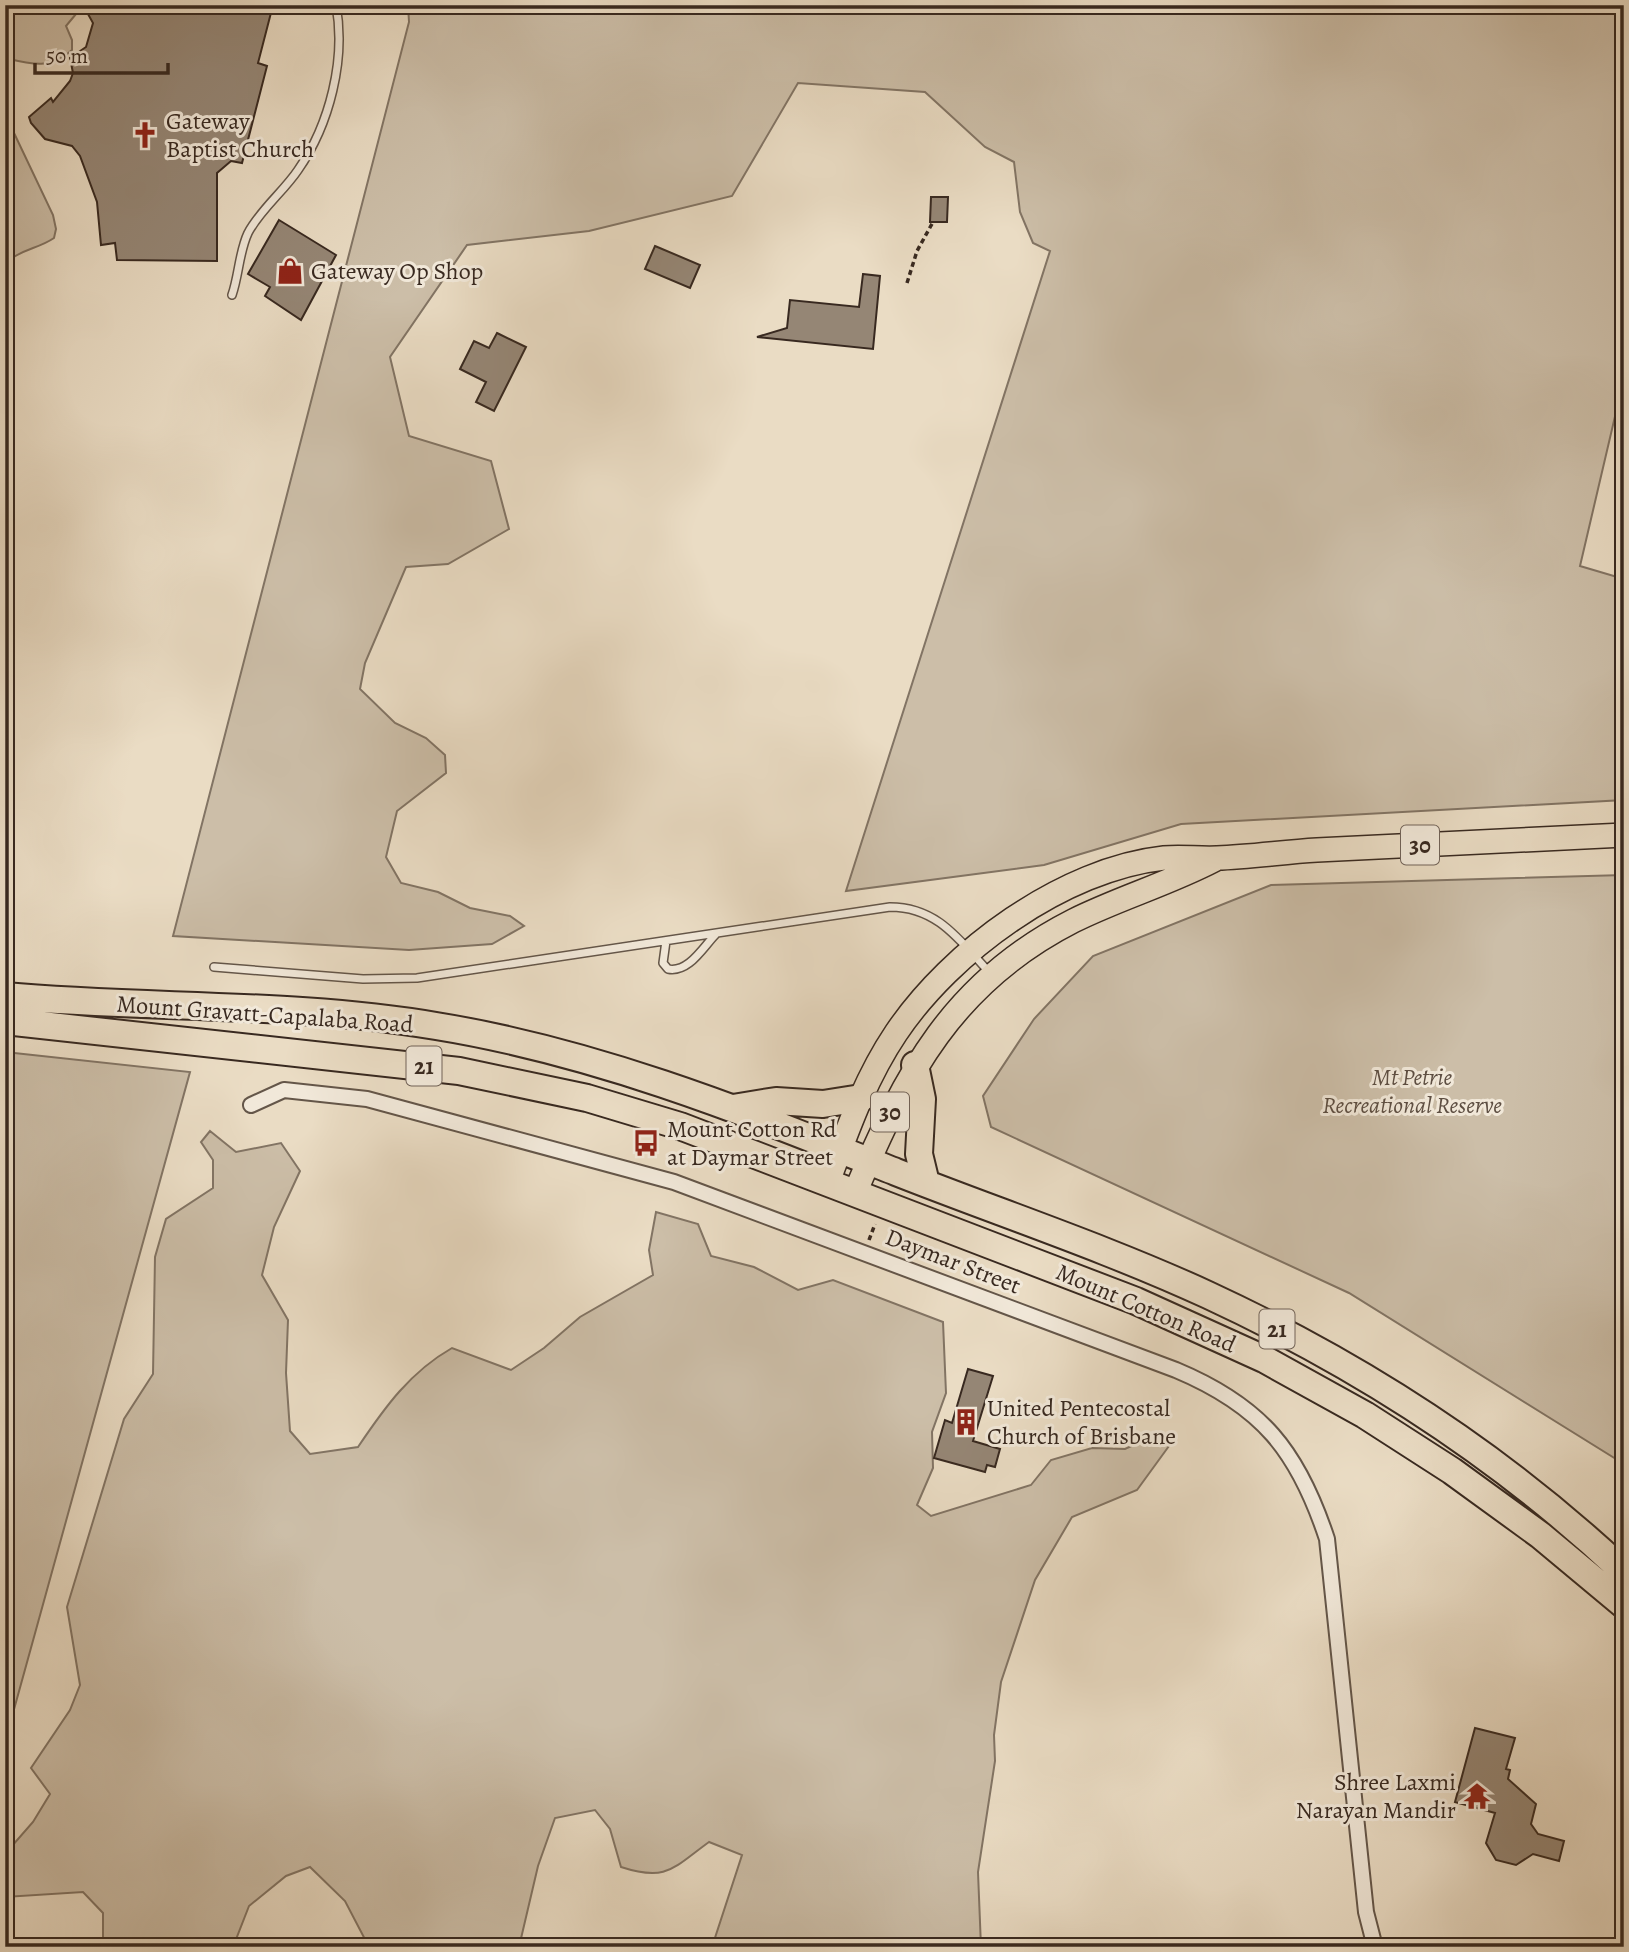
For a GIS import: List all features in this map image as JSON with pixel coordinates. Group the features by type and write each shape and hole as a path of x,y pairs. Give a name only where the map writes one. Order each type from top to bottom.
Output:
{"highway":[{"name":"Mount Gravatt-Capalaba Road","path":"5,996 305,1012 432,1025 569,1054 651,1078 869,1161"},
{"name":"Mount Gravatt-Capalaba Road","path":"5,1021 415,1065 501,1079 638,1112 855,1193"},
{"path":"915,1065 922,1099 919,1154 926,1183"},
{"name":"30","path":"732,1108 776,1101 823,1104 861,1098"},
{"name":"Mount Cotton Road","path":"869,1161 1164,1276 1251,1315 1318,1350 1400,1399 1485,1457 1560,1516 1624,1572"},
{"name":"Mount Cotton Road","path":"855,1193 1174,1317 1317,1387 1493,1500 1624,1605"}],"main road":[{"name":"30","path":"840,1150 861,1098 888,1046 911,1012 970,951 1029,909 1104,874 1164,858 1217,858 1284,852 1624,835"},
{"name":"30","path":"855,1193 915,1065 955,1013 993,975 1028,948 1073,921 1172,882 1217,858"},
{"path":"828,1182 840,1150"}],"street":[{"name":"Daymar Street","path":"251,1105 284,1090 324,1092 381,1102 674,1182 865,1251 1206,1383 1241,1404 1275,1434 1298,1469 1316,1506 1327,1539 1366,1912 1375,1947"}],"lane":[{"path":"232,295 249,231 299,169 325,112 337,70 341,30 336,5"},
{"name":"Mount Gravatt-Capalaba Road","path":"214,967 363,979 417,978 875,908 900,907 928,914 993,975"},
{"path":"666,942 663,963 668,969 678,970 688,964 716,933"}],"path":[{"path":"907,283 917,251 933,222"},
{"path":"865,1251 877,1219"}],"green space":[{"path":"5,5 77,5 76,14 66,26 72,40 72,50 57,61 49,63 5,58"},
{"path":"408,5 1624,5 1624,378 1580,566 1624,579 1624,800 1181,824 1044,865 846,891 1050,251 1033,243 1020,212 1014,162 985,147 925,92 798,83 732,196 589,231 467,245 390,357 409,436 491,461 509,529 448,564 406,567 365,663 360,689 395,723 426,738 445,755 446,773 397,811 386,857 401,883 438,892 470,908 510,916 524,926 492,944 409,950 173,936 409,22"},
{"path":"5,114 53,215 56,229 54,238 5,263"},
{"name":"Mt Petrie Recreational Reserve","path":"1624,875 1624,1464 1349,1293 991,1127 983,1096 1034,1019 1093,956 1271,885"},
{"path":"5,1052 190,1072 5,1742"},
{"path":"210,1131 236,1152 281,1143 300,1171 274,1227 262,1275 288,1320 286,1373 290,1431 310,1454 358,1447 411,1379 452,1348 511,1370 544,1348 580,1317 653,1275 649,1250 656,1212 698,1224 711,1256 754,1267 798,1290 833,1280 943,1322 946,1393 932,1432 933,1468 917,1505 931,1516 1031,1485 1051,1460 1092,1448 1125,1449 1162,1432 1169,1446 1137,1490 1072,1517 1035,1580 1001,1682 994,1735 995,1761 978,1872 981,1947 712,1947 742,1855 709,1842 677,1865 660,1873 621,1867 610,1829 595,1810 555,1818 538,1866 519,1947 369,1947 345,1901 310,1867 286,1876 249,1906 233,1947 103,1947 103,1913 83,1892 5,1897 5,1854 33,1822 50,1794 31,1768 70,1710 80,1685 67,1607 124,1419 153,1374 155,1257 166,1219 213,1188 213,1160 201,1142"}],"building":[{"name":"Gateway Baptist Church","path":"83,5 273,5 258,63 267,66 242,163 231,161 217,173 217,261 117,260 115,243 101,245 97,202 80,156 72,146 45,139 31,123 29,117 51,98 53,102 70,81 73,73 70,58 86,47 93,23"},
{"path":"931,197 948,197 947,222 930,222"},
{"name":"Gateway Op Shop","path":"279,220 336,255 301,320 265,296 270,287 248,274"},
{"path":"655,246 700,265 690,288 645,269"},
{"path":"863,274 880,276 873,349 757,337 787,328 790,300 859,307"},
{"path":"497,333 526,347 494,411 476,402 486,382 460,369 474,341 489,348"},
{"name":"United Pentecostal Church of Brisbane","path":"968,1369 993,1376 973,1441 1000,1449 995,1467 987,1465 985,1472 934,1458 945,1420 952,1423"},
{"name":"Shree Laxmi Narayan Mandir","path":"1475,1728 1515,1738 1506,1769 1510,1770 1508,1779 1536,1804 1531,1824 1538,1834 1564,1841 1559,1861 1533,1854 1516,1865 1496,1860 1486,1843 1495,1813 1455,1802"}],"place":[{"name":"Gateway Baptist Church","path":"145,135"},
{"name":"Gateway Op Shop","path":"290,271"},
{"name":"Mount Cotton Rd at Daymar Street","path":"646,1143"},
{"name":"United Pentecostal Church of Brisbane","path":"966,1422"},
{"name":"Shree Laxmi Narayan Mandir","path":"1477,1796"}]}
